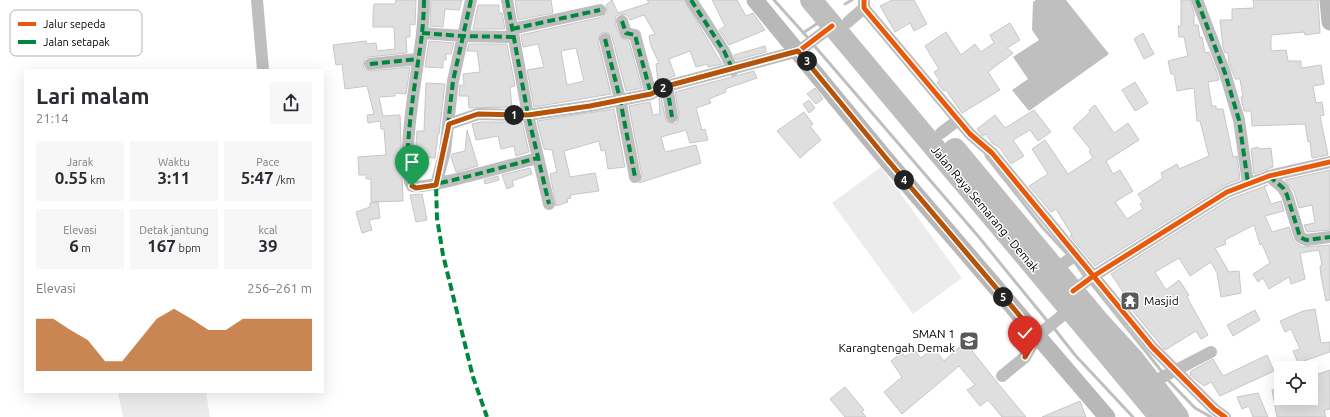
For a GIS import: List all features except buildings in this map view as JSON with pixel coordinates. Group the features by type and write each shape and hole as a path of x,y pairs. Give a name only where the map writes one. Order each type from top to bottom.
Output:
{"highway":[{"name":"Jalan Raya Semarang - Demak","path":"811,0 850,17 1079,292 1160,417"},
{"name":"Jalan Raya Semarang - Demak","path":"829,0 850,17 951,126 1068,260 1079,292 1126,331 1144,352 1156,381 1178,417"}],"street":[{"path":"257,0 262,69"},
{"path":"424,0 422,33 410,122 409,181 416,188 436,185 538,158"},
{"path":"436,185 449,124 453,81 471,0"},
{"path":"507,0 528,115 550,204"},
{"path":"691,0 724,51 734,70"},
{"path":"755,0 801,50 886,158 1039,334 1107,417"},
{"path":"1197,0 1225,72 1239,120 1248,183"},
{"path":"1328,0 1330,22"},
{"path":"422,33 462,36 513,33 600,10"},
{"path":"449,124 478,114 528,115 590,106 651,94 667,86 734,70 801,50 850,17"},
{"path":"622,21 626,33 632,33 636,39 651,94"},
{"path":"605,40 620,99 635,177"},
{"path":"370,64 418,59"},
{"path":"667,86 672,117"},
{"path":"1002,376 1025,357 1039,334 1079,292 1227,192 1268,176 1330,162"},
{"path":"1268,176 1283,188 1287,195 1300,237 1306,240 1330,237"},
{"path":"1144,352 1174,372 1214,409 1225,417"},
{"path":"1156,381 1211,352"}],"shaded area":[{"path":"1036,0 1066,0 1109,54 1029,111 1012,90 1028,79 1013,57 1039,40 1032,30 1033,2"},
{"path":"881,167 962,278 913,314 832,203"},
{"path":"118,393 206,393 210,417 123,417"}],"waterway":[{"path":"774,0 809,39"},
{"path":"845,4 852,0"},
{"path":"803,33 818,23"},
{"path":"812,43 978,236 1049,323"},
{"path":"986,156 1043,228 1069,256"},
{"path":"1073,260 1086,278"},
{"path":"1090,282 1163,373"},
{"path":"1053,327 1075,355 1133,417"},
{"path":"1166,378 1195,408 1211,417"}],"marked path":[{"path":"424,0 422,34 409,136 409,175 412,186 452,180 538,158"},
{"path":"471,0 453,81 445,151 436,185 437,218 443,255 473,377 487,417"},
{"path":"507,0 528,115 549,204"},
{"path":"691,0 724,51 733,70"},
{"path":"1197,0 1225,73 1239,120 1248,183"},
{"path":"512,29 600,10"},
{"path":"622,21 626,33 635,35 651,94"},
{"path":"422,33 462,36 514,37"},
{"path":"605,39 620,99 635,177"},
{"path":"370,64 418,59"},
{"path":"667,86 672,117"},
{"path":"1269,176 1283,188 1287,195 1300,237 1306,240 1330,237"}],"cycle path":[{"path":"864,0 864,8 970,134 992,153 1152,347 1214,409 1225,417"},
{"path":"449,124 478,114 528,115 590,106 651,94 667,86 799,51 832,26"},
{"path":"1073,291 1092,277 1227,192 1269,176 1330,162"}],"place":[{"name":"Masjid","path":"1130,301"},
{"name":"SMAN 1 Karangtengah Demak","path":"969,341"}],"route":[{"path":"412,186 416,188 436,185 449,124 478,114 528,115 553,110 590,106 651,94 667,86 696,80 798,51 886,158 1037,336 1025,357"}]}
